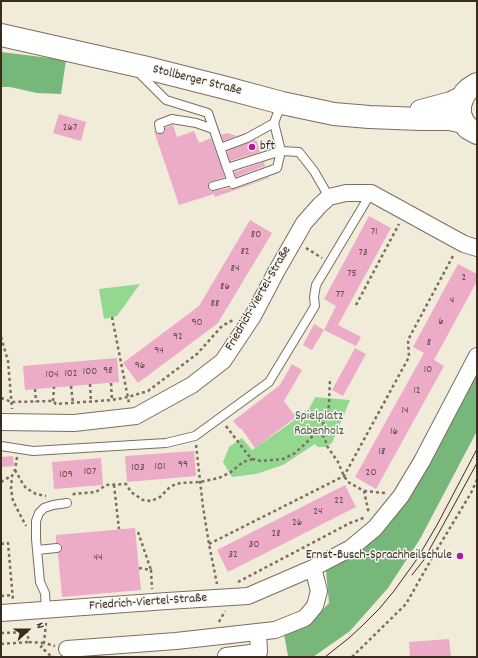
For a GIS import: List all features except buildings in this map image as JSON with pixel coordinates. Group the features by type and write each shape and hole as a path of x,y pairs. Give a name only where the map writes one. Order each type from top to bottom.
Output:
{"main road":[{"name":"Stollberger Straße","path":"1,35 130,64 226,88 278,113 450,119 470,128"},
{"name":"Stollberger Straße","path":"395,118 451,103 470,90"},
{"path":"470,90 460,105 460,114 470,128"}],"street":[{"path":"330,197 346,193 371,193 464,244 477,248"},
{"name":"Friedrich-Viertel-Straße","path":"7,422 74,423 136,416 192,385 223,361 253,316 304,223 320,205 330,197"},
{"name":"Friedrich-Viertel-Straße","path":"7,613 248,596 313,568 351,548 375,528 400,496 422,461 477,356"},
{"path":"67,649 209,638 275,630 305,618 315,606 319,591 313,568"},
{"path":"226,656 259,652 258,632"}],"lane":[{"path":"130,64 166,100 208,113 233,184 277,168 281,151 278,113"},
{"path":"220,148 246,138 278,113"},
{"path":"160,129 159,124 172,120 196,123 213,129"},
{"path":"227,168 281,151 299,152 314,171 330,197"},
{"path":"213,186 232,181"},
{"path":"1,446 33,451 166,443 195,436 269,382 315,306 314,297 316,285 371,193"},
{"path":"46,610 45,593 40,582 36,521 39,513 44,508 68,499"},
{"path":"37,550 57,548"}],"path":[{"path":"356,305 406,212"},
{"path":"308,249 314,253"},
{"path":"208,544 344,476 409,357 408,340 454,254"},
{"path":"112,317 132,416"},
{"path":"1,398 12,402 53,402 56,404 112,400 148,391 197,354 222,326 234,319"},
{"path":"1,337 8,361 12,402 7,422"},
{"path":"220,418 230,433 253,459 261,461 283,459 295,453 306,443 325,420 328,413 330,378"},
{"path":"111,383 112,400"},
{"path":"90,384 91,402"},
{"path":"71,386 73,403"},
{"path":"53,402 54,387"},
{"path":"35,389 36,402"},
{"path":"318,430 325,439 327,446 338,462 348,482 364,491 387,493 397,500"},
{"path":"195,436 208,544 225,597 230,603 209,638"},
{"path":"19,449 15,470 12,476 11,489 13,501 24,524 36,538"},
{"path":"68,499 74,494 96,492 106,485 126,484 131,492 143,500 151,502 160,497 170,487 176,484 182,482 200,482 222,476 231,472 243,462 253,459"},
{"path":"15,470 26,488 36,494 49,496"},
{"path":"1,482 12,476"},
{"path":"352,657 406,604 471,493 477,480"},
{"path":"114,485 119,529"},
{"path":"225,597 235,584 350,523 369,515 364,491"},
{"path":"68,499 74,494"},
{"path":"138,532 151,570 153,602"},
{"path":"1,544 8,544 12,595 7,613"},
{"path":"139,568 151,570"},
{"path":"1,596 12,595"},
{"path":"46,610 44,643 41,647 52,657"},
{"path":"1,633 27,632 29,642"},
{"path":"1,644 29,642 44,643"}],"green space":[{"path":"1,52 66,60 61,94 37,93 10,87 1,87"},
{"path":"140,284 117,316 104,319 99,289"},
{"path":"477,367 477,431 420,539 388,588 350,631 313,657 286,657 288,656 284,634 312,621 329,603 326,570 362,548 381,533 402,504"},
{"name":"Spielplatz Rabenholz","path":"315,397 350,400 332,443 325,447 318,447 315,444 283,465 256,474 232,477 223,462 229,447 242,438 252,450 310,407"}],"tram line":[{"path":"325,657 362,626 394,591 417,559 437,525 477,449"},
{"path":"412,575 423,561 477,463"}],"place":[{"name":"bft","path":"252,147"},
{"name":"Ernst-Busch-Sprachheilschule","path":"460,556"}]}
